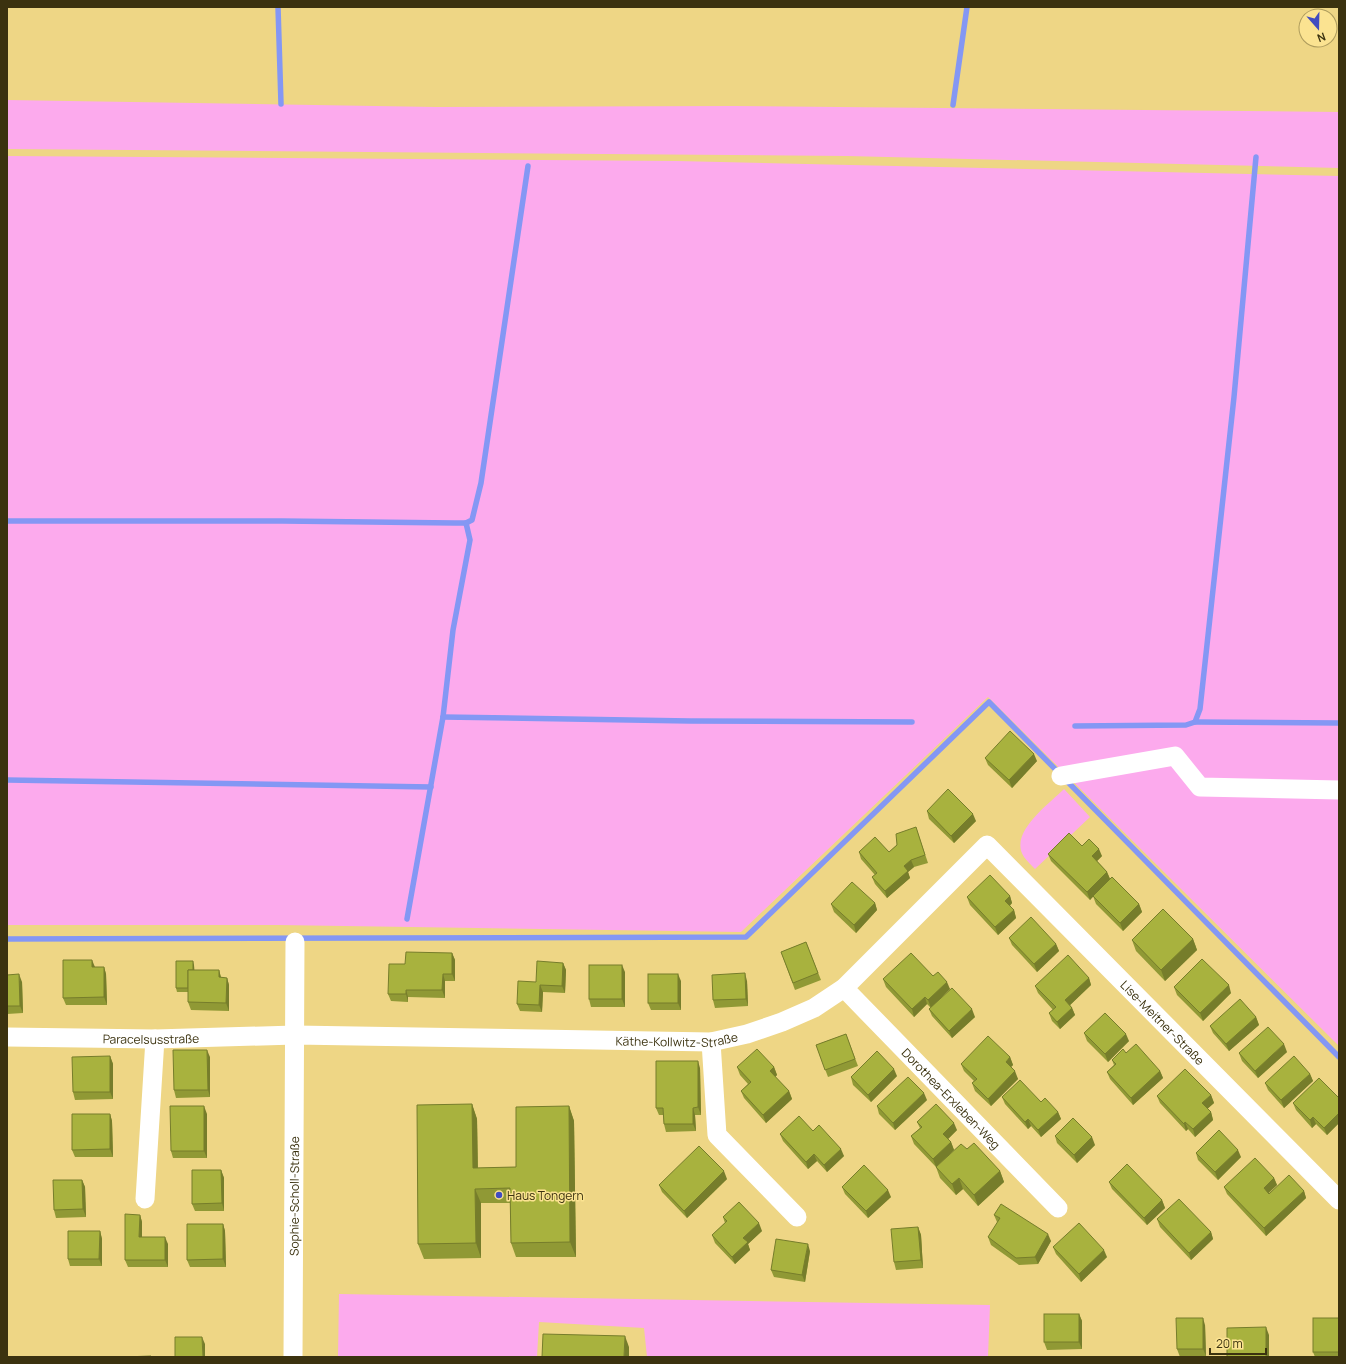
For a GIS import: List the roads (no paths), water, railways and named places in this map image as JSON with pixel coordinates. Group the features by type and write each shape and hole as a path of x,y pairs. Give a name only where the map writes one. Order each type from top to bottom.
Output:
{"street":[{"path":"1061,776 1174,756 1200,787 1339,790"},
{"name":"Käthe-Kollwitz-Straße","path":"295,1035 711,1042 747,1034 782,1022 814,1008 844,988 987,845"},
{"name":"Lise-Meitner-Straße","path":"987,845 1339,1200"},
{"name":"Sophie-Scholl-Straße","path":"293,1357 295,942"},
{"name":"Dorothea-Erxleben-Weg","path":"844,988 1058,1208"},
{"name":"Paracelsusstraße","path":"7,1037 155,1039 295,1035"},
{"path":"145,1199 155,1039"},
{"path":"711,1042 717,1135 798,1217"}],"waterway":[{"path":"278,7 281,104"},
{"path":"953,105 967,7"},
{"path":"1075,726 1186,725 1195,722 1200,709 1234,397 1256,157"},
{"path":"7,521 466,523 472,520 481,483 528,166"},
{"path":"407,919 443,717 453,630 470,540 466,523"},
{"path":"7,939 746,937 989,702 1339,1057"},
{"path":"443,717 690,721 912,722"},
{"path":"1195,722 1339,723"},
{"path":"7,780 431,787"}],"place":[{"name":"Haus Tongern","path":"499,1195"}]}
